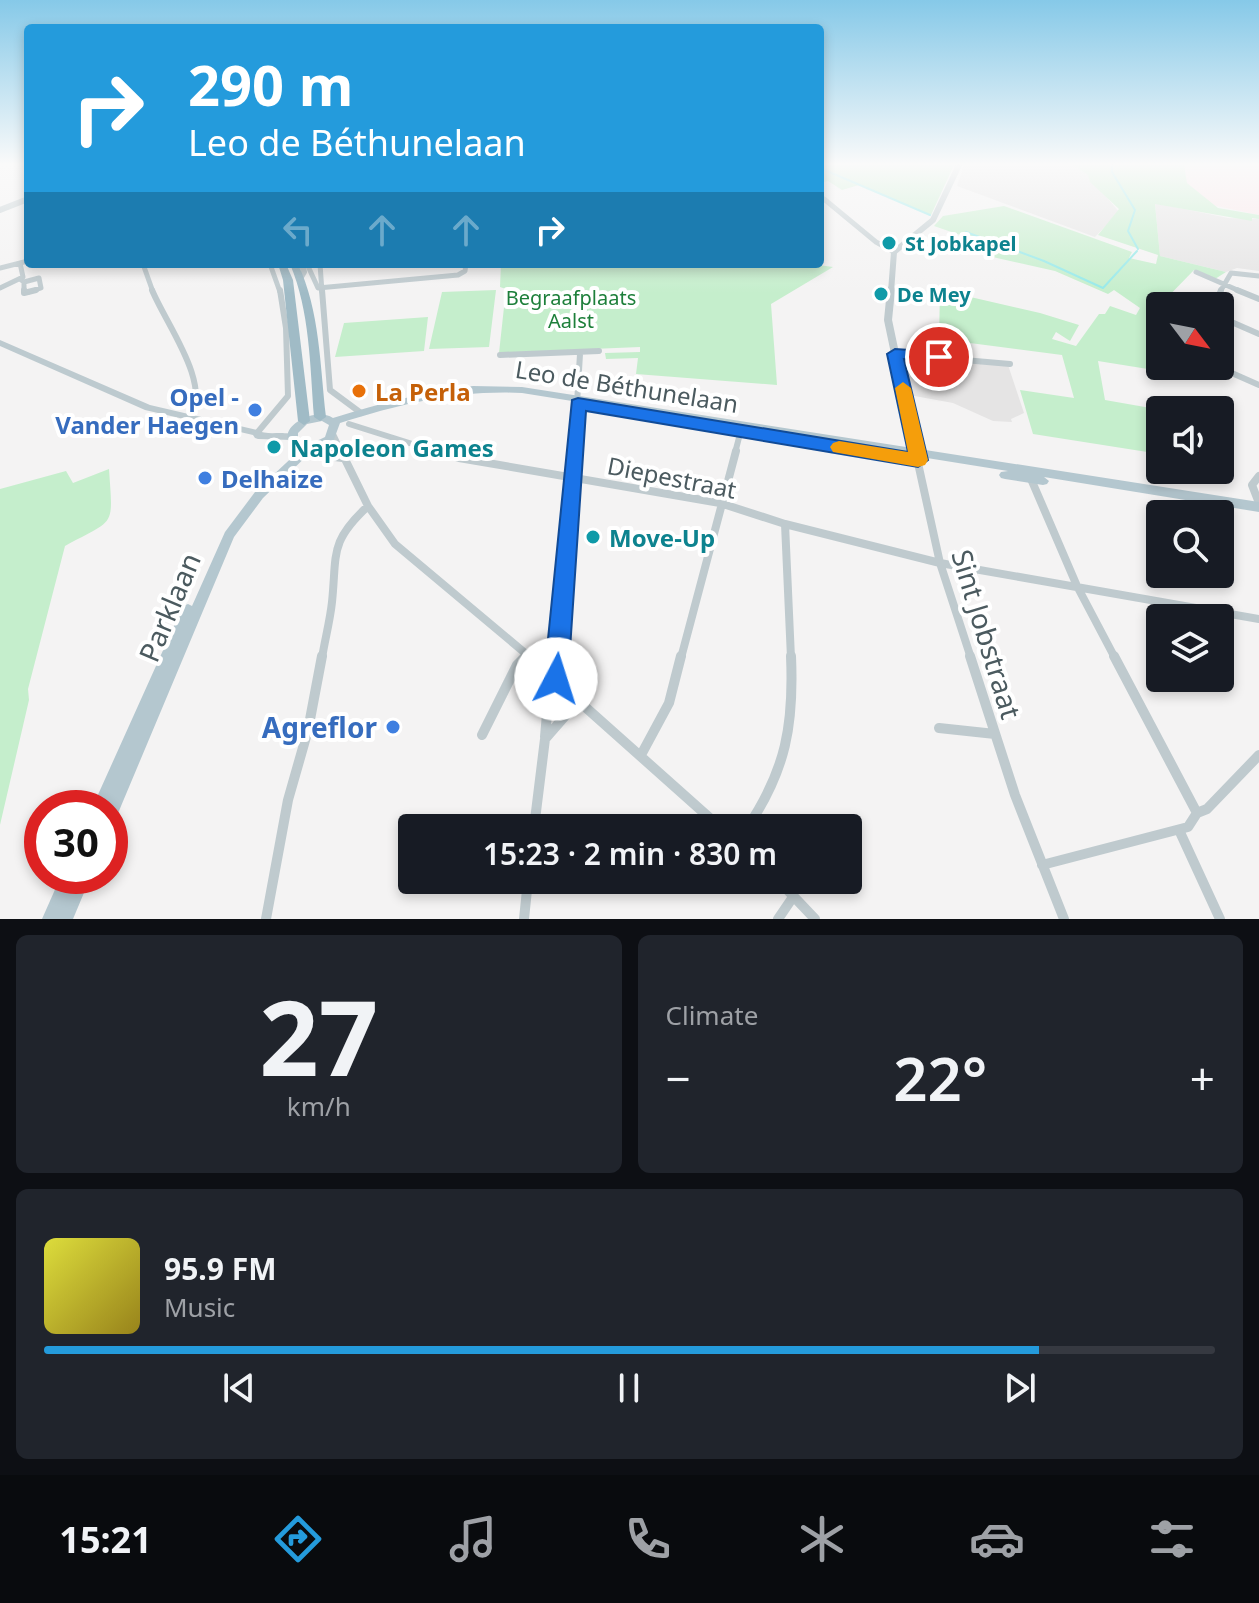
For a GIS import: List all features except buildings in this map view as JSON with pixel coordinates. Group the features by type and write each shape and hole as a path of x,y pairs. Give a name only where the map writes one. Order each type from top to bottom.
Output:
{"highway":[{"path":"284,268 298,347 304,437"},
{"path":"296,268 301,277 320,417"}],"main road":[{"path":"0,343 125,400 191,419 270,437 304,437 334,428"},
{"name":"Leo de Béthunelaan","path":"334,428 361,413 409,398 477,388 522,390 578,402 917,457"},
{"name":"Leo de Béthunelaan","path":"334,428 414,402 454,395 505,394 578,402"},
{"path":"304,437 320,417 334,428"},
{"name":"Parklaan","path":"119,790 229,535 247,509 293,461 304,437"},
{"name":"Parklaan","path":"108,790 220,538 250,496 304,437"},
{"path":"917,457 1031,479 1259,514"},
{"path":"917,457 1259,505"},
{"path":"51,919 62,894"},
{"path":"64,919 74,894"}],"street":[{"path":"835,208 876,242 894,252 933,220 939,208"},
{"name":"Sint Jobstraat","path":"894,252 888,320 940,563 995,734 1064,919"},
{"path":"0,268 24,262"},
{"path":"0,288 22,280 24,276 20,263"},
{"path":"145,268 163,316 194,375 199,403 191,419"},
{"path":"257,433 288,396 283,311 278,282 272,268"},
{"path":"301,277 304,268"},
{"path":"307,268 319,287"},
{"path":"320,268 319,287 330,390 361,413"},
{"path":"455,268 458,275"},
{"path":"319,287 458,275 465,268"},
{"path":"1196,272 1259,299"},
{"path":"1220,292 1231,273 1259,276"},
{"path":"1234,323 1259,334"},
{"path":"500,355 599,351"},
{"path":"556,679 570,523 580,354"},
{"path":"895,354 1010,364"},
{"path":"1234,374 1259,385"},
{"name":"Diepestraat","path":"349,424 459,458 720,503 785,524 940,563 1259,619"},
{"path":"334,428 344,459 368,506 395,544 528,654 706,814"},
{"path":"641,755 669,703 741,429"},
{"path":"304,437 334,450 344,459"},
{"path":"293,461 314,455 344,459"},
{"path":"1259,476 1252,485 1259,505"},
{"path":"1031,479 1077,586 1197,813"},
{"path":"266,919 300,750 308,730 332,603 334,556 338,542 353,520 368,506"},
{"path":"756,814 776,782 784,761 792,718 785,524"},
{"path":"482,735 517,665 528,654"},
{"path":"545,739 579,700"},
{"path":"536,814 548,702"},
{"path":"939,728 995,734"},
{"path":"1042,865 1188,827 1197,813 1207,809 1259,755"},
{"path":"1179,830 1220,919"},
{"path":"524,919 527,894"},
{"path":"790,894 815,919"},
{"path":"778,919 793,897"}],"shaded area":[{"path":"1016,208 1116,208 1119,212 1095,237"},
{"path":"1155,208 1179,208 1228,218 1259,219 1259,271 1237,268 1226,272 1160,256"},
{"path":"1226,208 1259,208 1259,215"},
{"path":"901,357 1008,365 1024,413 1011,419 1012,422 993,421 953,403 909,395"}],"green space":[{"path":"914,208 934,208 931,215"},
{"path":"1009,208 1132,252 1129,258 1156,264 1158,255 1098,235 1118,208 1155,208 1160,256 1226,272 1215,279 1194,270 1173,292 1146,292 1146,369 1098,361 1105,400 1146,407 1146,452 1033,434 1020,390 1074,398 1062,355 939,339 940,290 1079,325 1070,341 1056,332 1052,339 1076,346 1099,314 1105,314 1110,306 1136,315 1140,308 1114,290 1108,294 1055,271 957,249 966,237 934,226 943,216"},
{"path":"1177,208 1218,208 1259,215 1259,219 1252,218 1252,221"},
{"name":"Begraafplaats Aalst","path":"833,267 771,304 777,385 636,374 638,358 606,359 605,353 640,352 640,347 499,353 506,289 500,287 501,268"},
{"path":"496,290 489,347 429,349 442,292"},
{"path":"428,317 424,351 335,357 344,323"},
{"path":"109,469 111,502 108,520 65,546 28,689 29,700 0,825 0,489 66,471 73,483"}],"waterway":[{"path":"913,208 930,215"},
{"path":"1134,208 1128,231 1138,249"},
{"path":"966,232 1044,261 1103,288 1137,251"}],"slow traffic":[{"path":"839,447 918,460 903,388"}],"place":[{"name":"St Jobkapel","path":"889,243"},
{"name":"De Mey","path":"881,294"},
{"name":"La Perla","path":"359,391"},
{"name":"Opel - Vander Haegen","path":"255,410"},
{"name":"Napoleon Games","path":"274,447"},
{"name":"Delhaize","path":"205,478"},
{"name":"Move-Up","path":"593,537"},
{"name":"Agreflor","path":"393,727"}],"route":[{"path":"556,679 578,404 918,460 895,354 939,357"}]}
